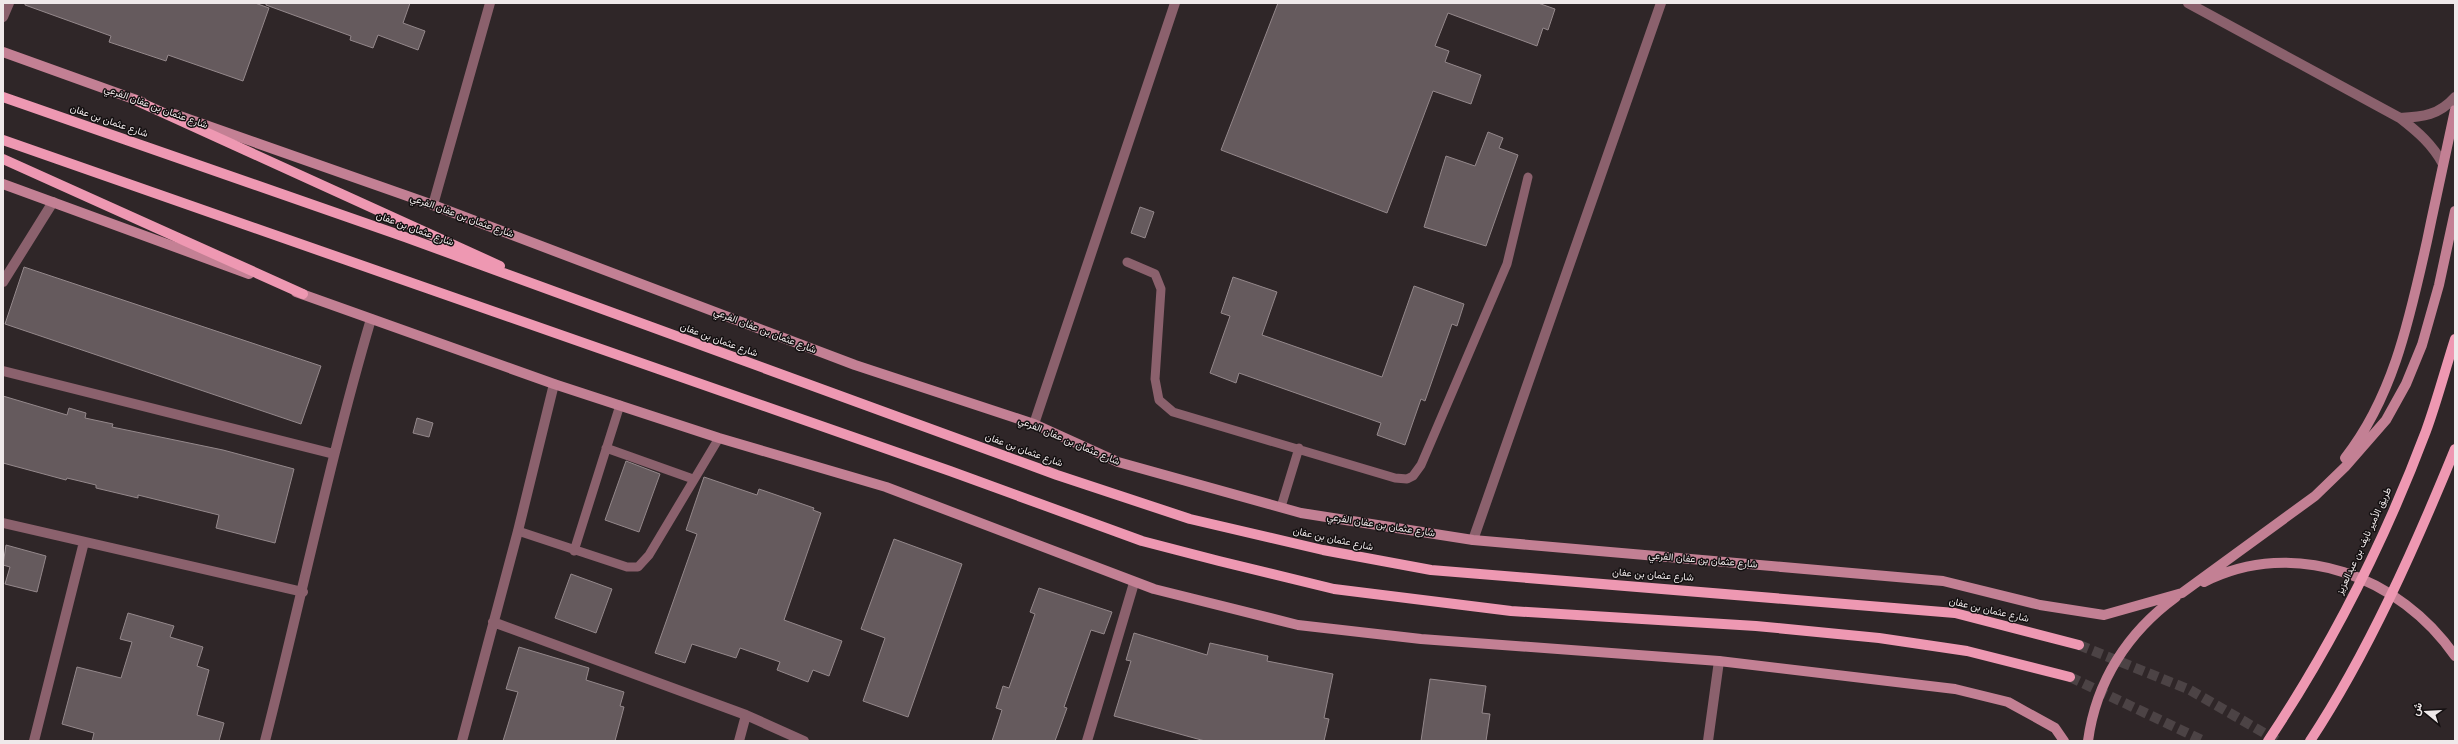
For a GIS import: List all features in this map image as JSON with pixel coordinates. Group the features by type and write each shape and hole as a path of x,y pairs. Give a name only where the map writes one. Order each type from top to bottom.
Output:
{"main road":[{"name":"شارع عثمان بن عفان الفرعي","path":"3,52 134,100 433,205 855,365 1034,424 1118,462 1301,513 1473,540 1943,581 2040,605 2104,615 2182,593"},
{"name":"شارع عثمان بن عفان","path":"3,97 405,237 578,302 1057,475 1190,519 1323,550 1431,570 1955,613 2079,645"},
{"path":"134,100 578,302"},
{"path":"2315,496 2349,453 2368,424 2395,363 2420,274 2455,110"},
{"path":"3,140 957,474 1142,541 1334,589 1511,611 1756,626 1879,638 1967,651 2070,677"},
{"path":"3,159 303,294"},
{"path":"3,184 371,319 554,384 719,438 886,487 1134,583 1298,625 1421,639 1719,661 1955,689 2008,702 2055,728 2064,741"},
{"path":"2088,741 2096,703 2116,660 2145,622 2182,593 2315,496 2345,467 2386,420 2406,384 2422,345 2455,211"},
{"name":"طريق الأمير نايف بن عبدالعزيز","path":"2268,741 2335,630 2390,519 2426,430 2455,339"},
{"path":"2310,741 2360,654 2421,533 2455,450"},
{"path":"2182,593 2211,579 2241,569 2273,564 2305,564 2336,570 2366,580 2395,595 2420,614 2442,637 2455,656"}],"street":[{"path":"3,17 9,3"},
{"path":"433,205 490,3"},
{"path":"1034,424 1175,3"},
{"path":"1473,540 1661,3"},
{"path":"2188,3 2400,118 2436,150 2443,164"},
{"path":"2400,118 2424,116 2436,113 2455,97"},
{"path":"3,282 53,202"},
{"path":"265,741 303,592 334,454 371,319"},
{"path":"3,371 334,454"},
{"path":"462,741 518,531 554,384"},
{"path":"3,523 303,592"},
{"path":"34,741 84,542"},
{"path":"1087,741 1134,583"},
{"path":"493,622 746,715 804,741"},
{"path":"1708,741 1719,661"},
{"path":"739,741 746,715"}],"lane":[{"path":"1127,262 1155,274 1161,289 1155,379 1159,400 1173,412 1299,448 1385,476 1407,479 1413,476 1421,465 1507,264 1528,178"},
{"path":"574,551 620,405"},
{"path":"518,531 574,551 627,567 638,567 649,556 719,438"},
{"path":"606,448 694,479"},
{"path":"1281,507 1299,448"}],"building":[{"path":"25,3 255,3 269,8 243,81 168,55 166,61 109,42 111,36 25,5"},
{"path":"266,3 410,3 403,23 425,31 418,50 378,35 373,48 350,40 351,36 266,5"},
{"path":"1278,3 1538,3 1555,9 1548,30 1543,28 1537,46 1448,13 1435,46 1449,51 1445,62 1481,75 1471,104 1433,91 1387,213 1221,150"},
{"path":"1488,132 1503,138 1499,148 1518,155 1486,246 1424,227 1446,156 1475,166"},
{"path":"1140,207 1154,212 1145,238 1131,233"},
{"path":"24,267 321,366 301,424 5,324"},
{"path":"1233,277 1277,292 1262,335 1382,377 1414,286 1464,304 1457,326 1452,324 1425,401 1421,399 1405,445 1377,435 1381,423 1239,373 1236,383 1210,373 1230,316 1221,313"},
{"path":"3,396 67,415 69,408 86,413 85,418 113,424 112,427 223,450 294,469 275,543 216,528 219,515 138,495 138,498 96,488 96,485 67,478 66,480 3,463"},
{"path":"417,418 433,423 429,437 413,433"},
{"path":"626,461 660,474 639,532 605,520"},
{"path":"704,477 757,495 759,489 814,508 813,510 821,513 784,620 842,641 829,676 813,670 808,682 777,670 780,662 740,648 736,658 692,644 685,663 655,653 697,534 686,530"},
{"path":"894,539 962,564 908,717 863,701 885,638 861,629"},
{"path":"6,545 46,556 37,592 5,584 10,567 3,565"},
{"path":"571,574 612,589 596,633 555,618"},
{"path":"1039,588 1112,612 1104,634 1091,630 1064,707 1067,708 1055,741 992,741 1002,710 996,708 1003,686 1009,688 1035,614 1030,612"},
{"path":"128,613 174,626 170,637 203,647 197,666 209,670 197,715 224,723 219,741 92,741 94,733 62,724 77,667 121,678 132,642 120,639"},
{"path":"1134,633 1207,655 1210,643 1268,656 1267,661 1333,674 1324,718 1329,719 1324,741 1205,741 1114,716 1131,661 1126,660"},
{"path":"519,647 589,668 586,680 624,692 620,706 624,707 615,741 503,741 518,692 506,689"},
{"path":"1430,679 1486,686 1482,713 1490,714 1486,741 1421,741"}],"tunnel":[{"path":"2079,645 2190,690 2278,741"},
{"path":"2070,677 2204,741"}]}
